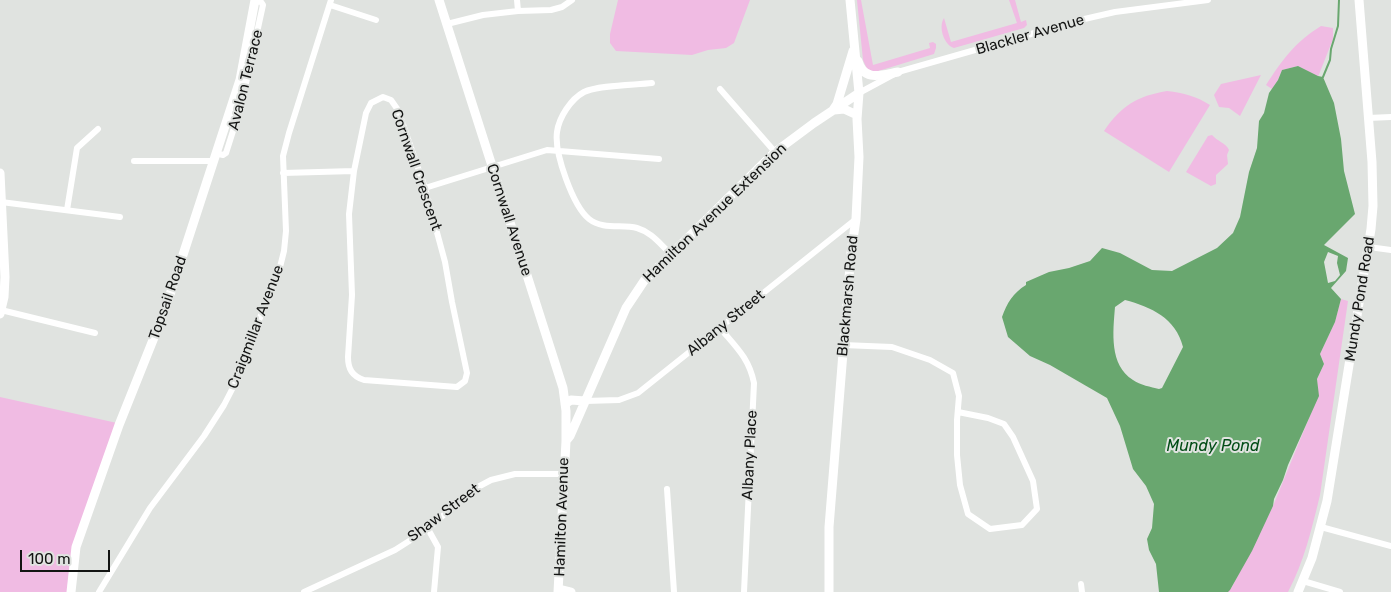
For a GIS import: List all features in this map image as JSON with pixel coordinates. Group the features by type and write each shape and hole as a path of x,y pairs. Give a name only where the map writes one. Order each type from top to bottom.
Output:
{"street":[{"name":"Cornwall Avenue","path":"439,0 561,379 565,404 566,442"},
{"path":"517,0 518,11"},
{"path":"447,24 483,15 551,10 562,7 572,0"},
{"name":"Blackmarsh Road","path":"829,592 829,528 860,157 857,114 859,93 850,0"},
{"name":"Blackler Avenue","path":"859,93 898,72 1080,20 1121,12 1208,0"},
{"name":"Mundy Pond Road","path":"1298,592 1322,527 1369,247 1373,184 1359,0"},
{"name":"Topsail Road","path":"71,592 76,547 119,425 165,310 240,80 254,1"},
{"path":"330,2 376,20"},
{"name":"Craigmillar Avenue","path":"99,592 150,508 204,436 224,405 243,368 259,320 278,275 284,251 286,231 283,156 330,2"},
{"path":"854,48 859,66 867,75 875,76 898,72"},
{"path":"833,110 837,104 854,48"},
{"path":"652,83 592,89 580,94 567,109 560,123 557,131 558,150 573,198 586,216 598,224 640,229 670,253"},
{"path":"720,89 775,152"},
{"name":"Hamilton Avenue Extension","path":"566,442 634,294 644,281 670,253 775,152 859,93"},
{"name":"Cornwall Crescent","path":"387,98 393,102 398,110 425,188 446,262 452,302 467,373 465,381 457,387 364,380 355,376 350,370 348,357 352,295 349,214 354,172 366,113 374,100 387,98"},
{"path":"833,110 844,109 857,114"},
{"path":"1368,118 1391,116"},
{"path":"67,210 77,148 98,129"},
{"path":"425,188 547,150 659,159"},
{"path":"134,162 214,157"},
{"path":"283,173 354,172"},
{"path":"0,174 5,277 4,297 0,312 95,333"},
{"path":"1,202 120,217"},
{"name":"Albany Street","path":"565,404 571,400 619,400 638,393 856,219"},
{"path":"1369,247 1391,250"},
{"name":"Albany Place","path":"720,328 743,355 750,368 754,383 744,592"},
{"path":"843,345 892,347 930,360 953,373 960,396 958,412 957,455 960,485 968,514 990,529 1022,525 1038,509 1033,482 1014,437 1004,424 988,418 958,412"},
{"name":"Hamilton Avenue","path":"559,591 566,442"},
{"name":"Shaw Street","path":"304,592 394,550 428,529 476,488 491,480 515,474 564,474"},
{"path":"667,488 674,592"},
{"path":"1322,527 1391,546"},
{"path":"428,529 438,547 434,592"},
{"path":"1303,581 1340,592"},
{"path":"1081,584 1082,592"},
{"path":"559,591 571,592"}],"shaded area":[{"path":"618,0 750,0 734,43 726,48 708,50 692,55 616,51 610,43 610,34"},
{"path":"857,0 861,0 873,65 930,48 929,43 933,42 936,44 934,54 875,72 867,69 863,60"},
{"path":"1009,0 1015,0 1021,22 1026,20 1027,25 1024,28 954,48 945,40 942,31 944,18 951,42 1017,23"},
{"path":"1321,26 1333,28 1333,39 1318,77 1298,66 1282,70 1272,89 1266,85 1290,52 1303,39"},
{"path":"1261,75 1240,116 1229,108 1219,107 1214,95 1221,84"},
{"path":"1167,91 1190,95 1210,105 1169,172 1104,131 1110,122 1131,103 1156,93"},
{"path":"1212,135 1229,150 1227,155 1228,164 1216,175 1216,184 1211,186 1186,172 1208,136"},
{"path":"1341,299 1348,301 1320,495 1299,569 1288,592 1227,592 1232,587 1273,506 1318,396 1317,379 1324,364 1320,354 1335,322"},
{"path":"0,397 117,423 72,547 67,592 0,592"}],"water":[{"name":"Mundy Pond","path":"1298,66 1323,77 1334,103 1341,139 1344,171 1355,214 1324,245 1348,258 1346,271 1331,288 1341,299 1335,322 1320,354 1324,364 1317,379 1319,396 1288,465 1273,506 1252,551 1230,590 1228,592 1159,592 1156,564 1149,550 1147,539 1152,528 1154,504 1146,486 1133,469 1120,426 1107,398 1050,365 1030,356 1008,337 1002,317 1011,299 1017,291 1026,285 1026,282 1049,272 1090,261 1102,248 1120,253 1152,270 1172,271 1217,248 1233,233 1240,217 1249,172 1257,148 1259,121 1264,113 1269,93 1282,70","holes":["1328,252 1338,256 1337,263 1340,275 1335,281 1328,283 1324,262","1125,300 1144,306 1161,315 1175,328 1180,337 1183,347 1162,388 1159,389 1136,382 1125,374 1116,357 1113,337 1115,307"]}],"waterway":[{"path":"1323,77 1330,60 1331,49 1338,26 1339,0"}]}
